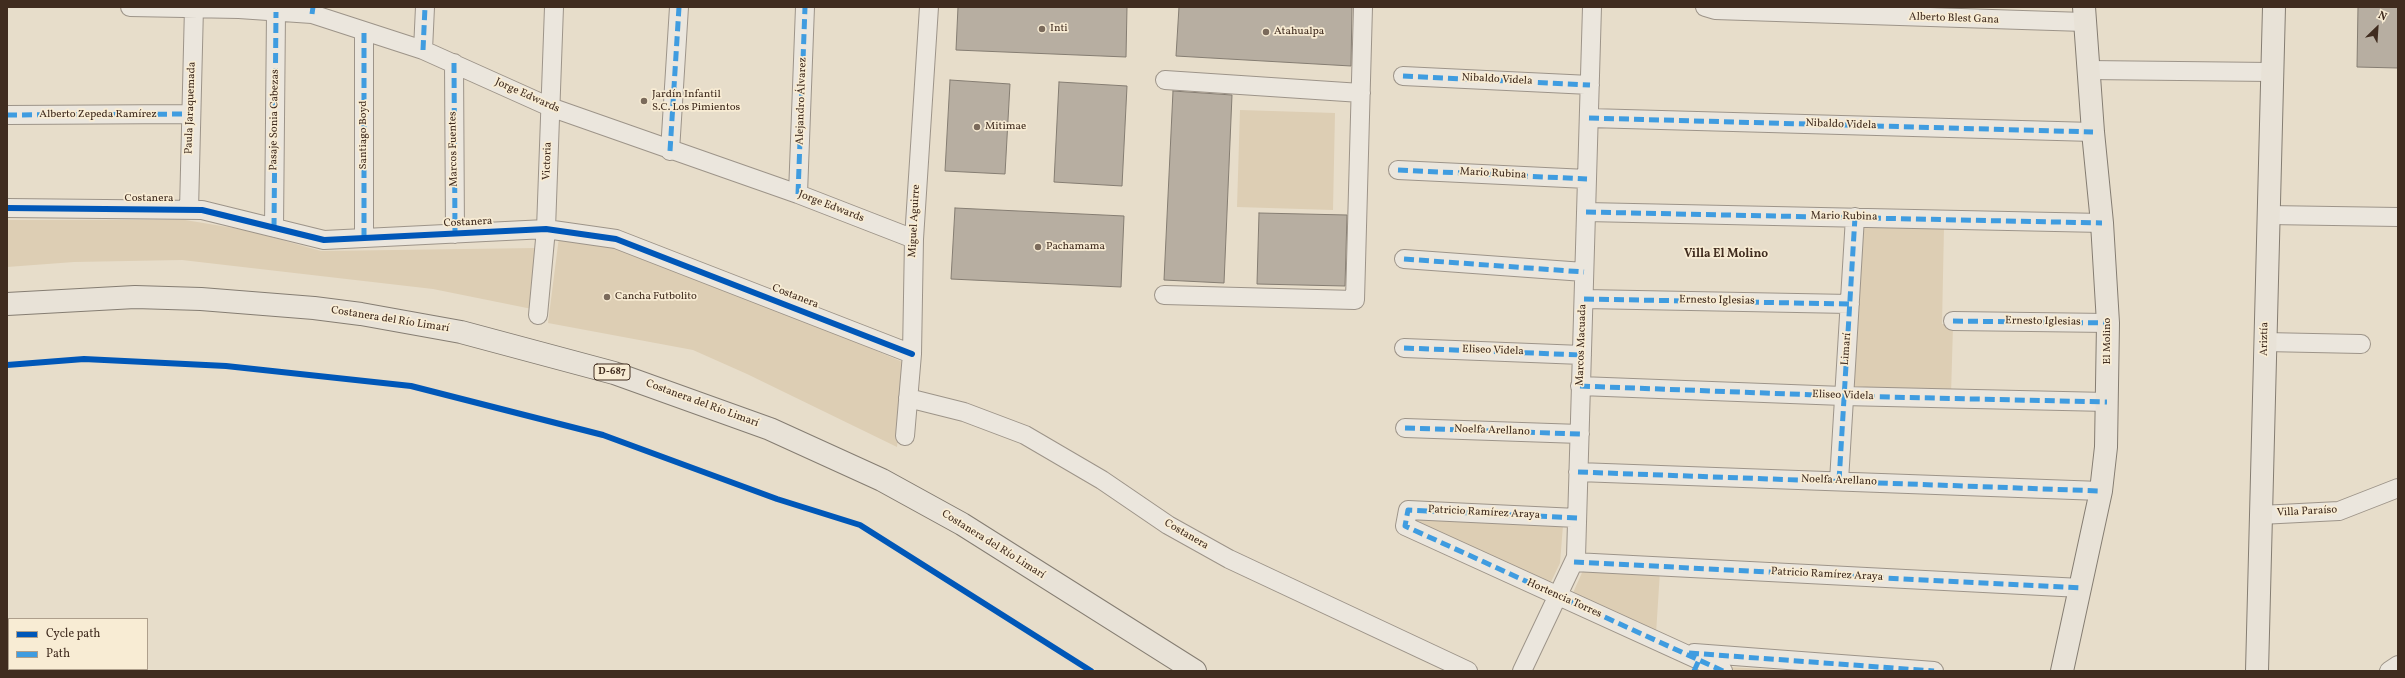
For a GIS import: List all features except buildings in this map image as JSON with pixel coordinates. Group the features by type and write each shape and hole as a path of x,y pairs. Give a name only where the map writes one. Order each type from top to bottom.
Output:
{"main road":[{"name":"Ariztía","path":"2257,671 2264,342 2274,7"},
{"name":"El Molino","path":"2062,671 2081,588 2100,491 2106,447 2108,324 2102,223 2084,15"},
{"name":"Costanera del Río Limarí","path":"7,304 135,298 215,300 314,308 361,314 461,332 614,373 770,429 882,480 962,524 1195,671"},
{"name":"Costanera del Río Limarí","path":"1157,646 1204,671"}],"street":[{"name":"Jorge Edwards","path":"130,7 194,7 276,12 312,11 364,32 423,50 550,107 670,151 798,194 914,239"},
{"name":"Paula Jaraquemada","path":"188,210 194,7"},
{"path":"423,50 425,7"},
{"name":"Victoria","path":"538,315 546,229 554,7"},
{"path":"670,151 678,7"},
{"name":"Alejandro Álvarez","path":"798,194 805,7"},
{"name":"Miguel Aguirre","path":"905,436 912,354 914,239 929,7"},
{"path":"1164,295 1355,300 1363,7"},
{"name":"Marcos Macuada","path":"1522,671 1576,557 1592,7"},
{"name":"Alberto Blest Gana","path":"1705,7 1716,10 2084,15"},
{"name":"Pasaje Sonia Cabezas","path":"274,228 276,12"},
{"name":"Santiago Boyd","path":"364,32 364,238"},
{"name":"Marcos Fuentes","path":"454,63 455,234"},
{"path":"2088,70 2271,72"},
{"name":"Nibaldo Videla","path":"1403,76 1590,85"},
{"path":"1165,80 1361,93"},
{"name":"Alberto Zepeda Ramírez","path":"7,115 190,114"},
{"name":"Nibaldo Videla","path":"1589,118 2093,132"},
{"name":"Mario Rubina","path":"1398,170 1587,178"},
{"name":"Costanera","path":"7,208 202,210 324,240 546,229 616,238 912,354"},
{"name":"Mario Rubina","path":"1586,212 2102,223"},
{"path":"2268,215 2398,217"},
{"name":"Limarí","path":"1839,481 1855,217"},
{"path":"1404,259 1584,272"},
{"name":"Ernesto Iglesias","path":"1584,299 1850,304"},
{"name":"Ernesto Iglesias","path":"1953,321 2108,324"},
{"path":"2264,342 2361,344"},
{"name":"Eliseo Videla","path":"1404,348 1582,355"},
{"name":"Eliseo Videla","path":"1580,386 1843,396 2107,402"},
{"name":"Costanera","path":"908,398 964,412 1025,435 1102,480 1168,525 1229,559 1468,671"},
{"name":"Noelfa Arellano","path":"1405,428 1580,434"},
{"name":"Noelfa Arellano","path":"1578,472 2100,491"},
{"name":"Villa Paraíso","path":"2260,515 2339,511 2398,488"},
{"name":"Patricio Ramírez Araya","path":"1405,526 1408,510 1577,518"},
{"name":"Hortencia Torres","path":"1405,526 1557,596 1692,661 1723,671"},
{"name":"Patricio Ramírez Araya","path":"1574,562 2081,588"},
{"path":"1692,661 1934,671"},
{"path":"2389,671 2398,665"}],"shaded area":[{"path":"1240,110 1335,113 1333,210 1237,207"},
{"path":"7,220 185,220 246,230 321,251 537,248 532,309 433,289 182,260 74,262 7,267"},
{"path":"1860,226 1944,227 1942,324 1953,326 1951,395 1852,389"},
{"path":"559,237 613,247 759,301 905,363 897,447 747,374 693,350 548,323"},
{"path":"1416,515 1563,525 1560,563 1549,586 1415,526"},
{"path":"1585,566 1660,571 1656,634 1572,595"},
{"path":"1728,667 1801,671 1735,671"}],"marked path":[{"path":"312,14 313,7"},
{"path":"423,50 425,7"},
{"path":"670,151 679,7"},
{"path":"798,194 805,7"},
{"path":"274,228 276,12"},
{"path":"364,32 364,238"},
{"path":"454,63 455,234"},
{"path":"1403,76 1590,85"},
{"path":"7,115 190,114"},
{"path":"1589,118 2093,132"},
{"path":"1398,170 1587,179"},
{"path":"1586,212 2102,223"},
{"path":"1839,481 1855,217"},
{"path":"1404,259 1584,272"},
{"path":"1584,299 1850,304"},
{"path":"1953,321 2108,323"},
{"path":"1404,348 1582,355"},
{"path":"1580,386 1843,396 2107,402"},
{"path":"1405,428 1580,434"},
{"path":"1578,472 2101,491"},
{"path":"1577,518 1408,510 1405,526 1723,671"},
{"path":"1574,562 2081,588"},
{"path":"1689,653 1934,671"},
{"path":"1694,671 1699,660"}],"cycle path":[{"path":"7,208 202,210 324,240 546,229 616,239 912,354"},
{"path":"7,365 84,359 226,366 411,386 603,435 777,499 860,525 1091,671"}],"place":[{"name":"Inti","path":"1042,29"},
{"name":"Atahualpa","path":"1266,32"},
{"name":"Jardín Infantil S.C. Los Pimientos","path":"644,101"},
{"name":"Mitimae","path":"977,127"},
{"name":"Pachamama","path":"1038,247"},
{"name":"Cancha Futbolito","path":"607,297"}],"district":[{"name":"Villa El Molino","path":"1726,255"}]}
